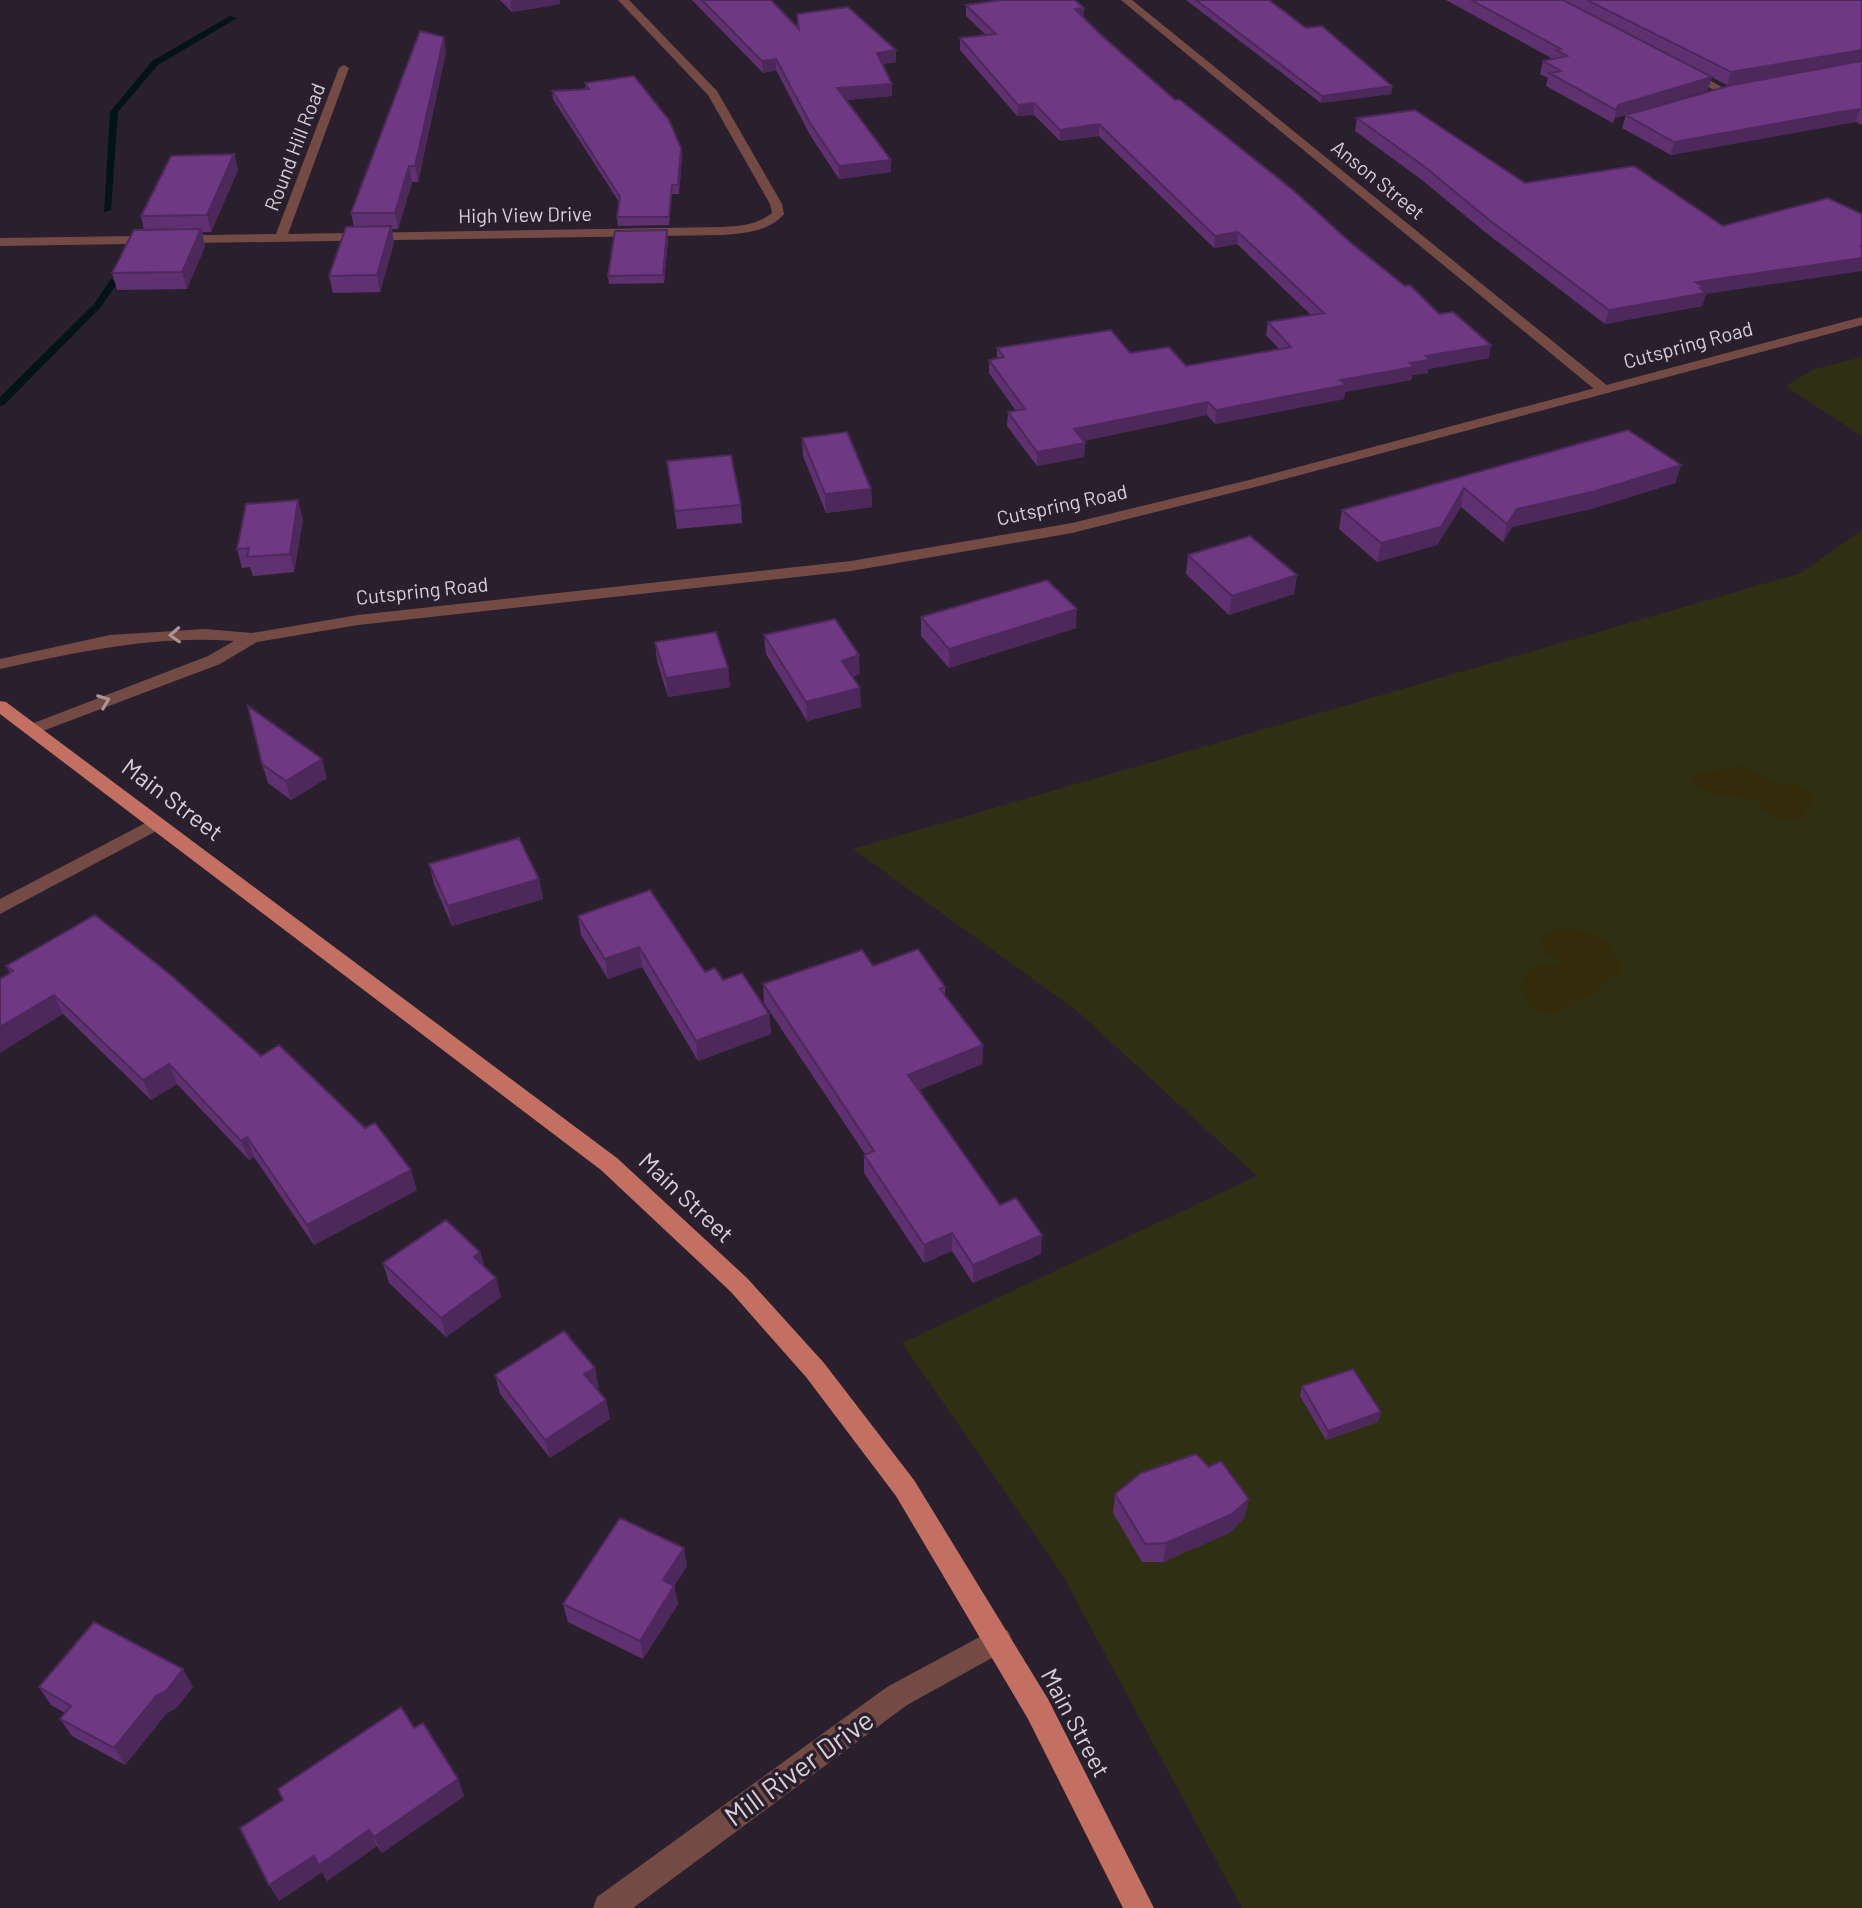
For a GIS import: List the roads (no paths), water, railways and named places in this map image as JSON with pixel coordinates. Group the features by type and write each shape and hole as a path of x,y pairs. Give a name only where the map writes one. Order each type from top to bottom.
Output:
{"main road":[{"name":"Main Street","path":"0,706 609,1164 739,1285 815,1370 905,1488 1038,1709 1139,1908"}],"street":[{"name":"High View Drive","path":"0,242 723,231 755,227 774,219 778,214 776,204 713,93 623,0"},
{"name":"Anson Street","path":"1126,0 1604,390"},
{"path":"1671,64 1726,92"},
{"name":"Round Hill Road","path":"280,239 344,68"},
{"path":"1711,96 1741,89"},
{"name":"Cutspring Road","path":"0,664 110,640 205,634 252,638 358,620 851,566 1072,528 1254,483 1862,321"},
{"name":"Cutspring Road","path":"32,730 192,669 252,638"},
{"path":"0,907 157,823"},
{"name":"Mill River Drive","path":"608,1908 897,1696 998,1640"}],"waterway":[{"path":"107,210 114,112 155,63 233,18"},
{"path":"0,403 97,306 114,281"}]}
